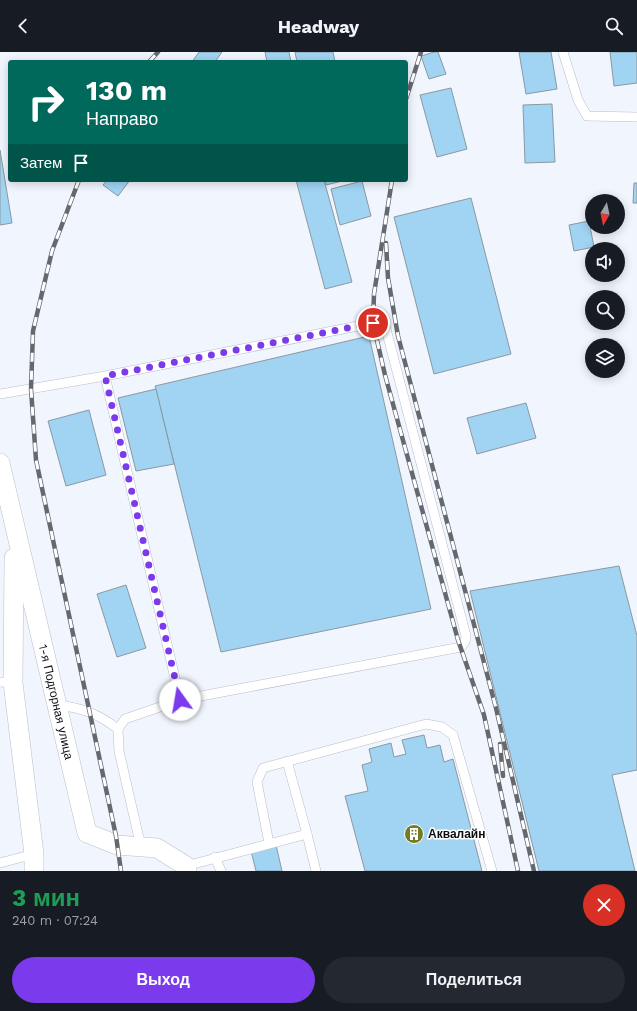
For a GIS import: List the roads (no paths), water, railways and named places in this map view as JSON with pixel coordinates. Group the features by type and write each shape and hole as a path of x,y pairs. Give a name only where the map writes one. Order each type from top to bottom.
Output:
{"street":[{"name":"1-я Подгорная улица","path":"0,463 87,833 116,845 157,848 187,869"},
{"path":"14,526 7,683 34,862"}],"lane":[{"path":"563,52 578,100 587,116 637,117"},
{"path":"0,394 105,376 373,323 381,324 386,329 466,636 465,642 461,647 180,700 125,719 118,729 119,751 141,847"},
{"path":"105,376 180,700"},
{"path":"56,705 81,708 104,718 118,729"},
{"path":"270,843 257,782 264,768 426,724 442,727 453,735 492,871"},
{"path":"287,761 316,871"},
{"path":"187,869 215,857 307,834"},
{"path":"215,857 221,871"},
{"path":"0,863 34,862"}],"railway":[{"path":"151,60 158,52"},
{"path":"408,93 421,52"},
{"path":"78,182 52,251 33,331 31,389 36,460 116,836 121,871"},
{"path":"392,182 374,294 373,323 385,375 458,640 484,715 518,871"},
{"path":"386,243 388,278 398,336 496,708 534,871"},
{"path":"500,744 503,776"}],"place":[{"name":"Аквалайн","path":"414,834"}]}
